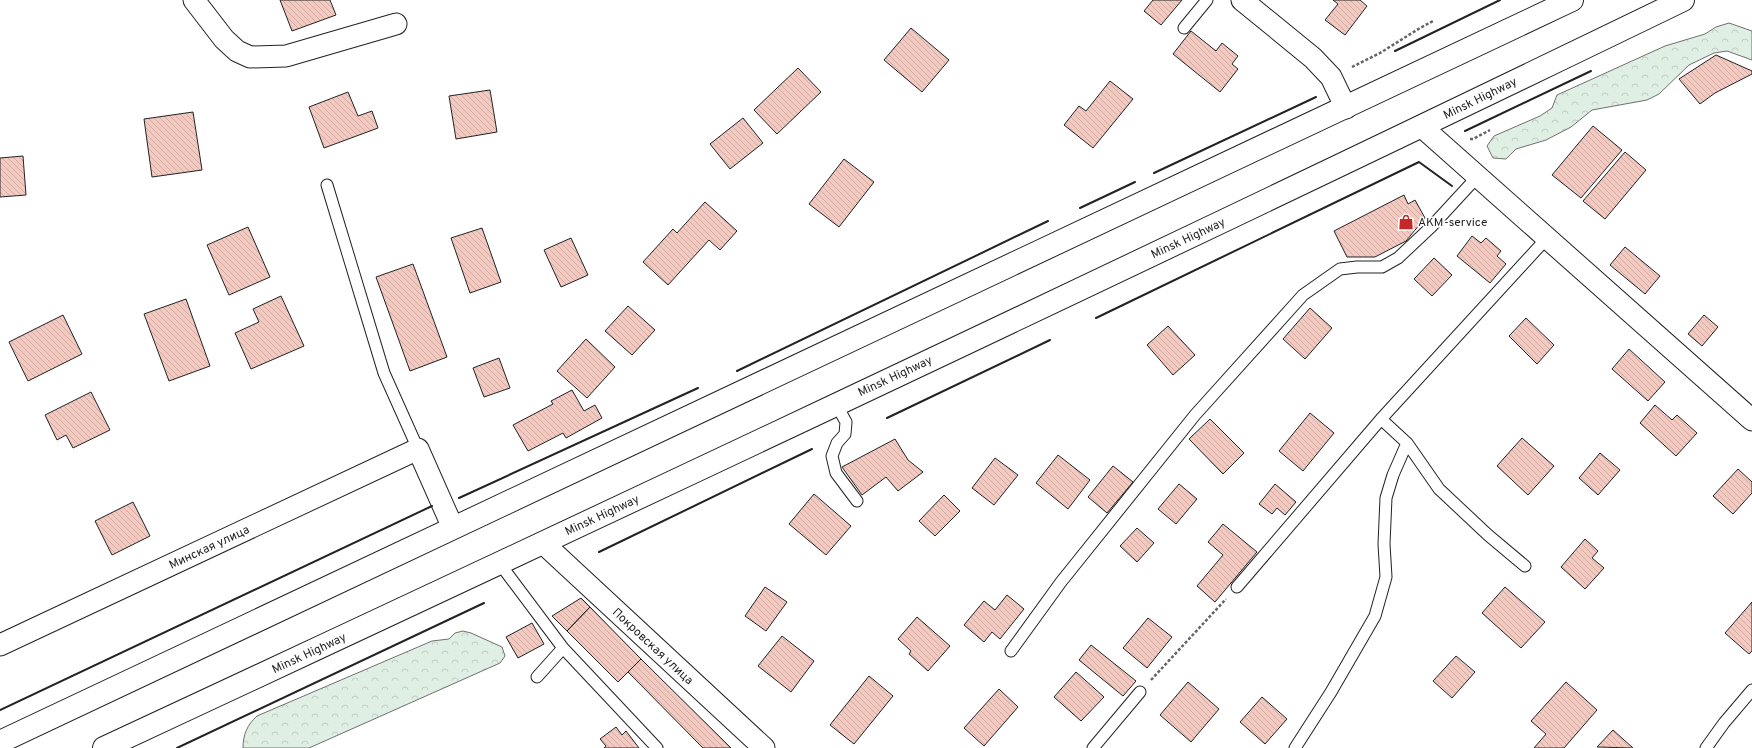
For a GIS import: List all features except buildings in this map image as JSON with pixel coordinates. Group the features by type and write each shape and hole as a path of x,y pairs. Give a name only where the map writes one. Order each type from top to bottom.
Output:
{"highway":[{"path":"0,742 1572,0"},
{"name":"Minsk Highway","path":"104,748 500,564 1422,126 1683,0"}],"street":[{"path":"194,0 224,39 237,51 250,57 286,56 396,24"},
{"path":"1242,0 1313,58 1331,77 1346,108"},
{"path":"1422,126 1752,420"},
{"path":"418,449 453,528"},
{"name":"Минская улица","path":"0,645 418,449"},
{"name":"Покровская улица","path":"542,543 764,748"}],"lane":[{"path":"1184,28 1207,0"},
{"path":"1011,651 1061,582 1196,415 1303,295 1340,269 1382,267 1398,258 1432,228 1478,176"},
{"path":"327,185 384,373 418,449"},
{"path":"1238,587 1382,419 1547,238"},
{"path":"836,404 846,422 845,434 837,443 832,456 836,473 857,501"},
{"path":"1382,419 1407,444 1439,489 1488,535 1525,566"},
{"path":"1295,748 1331,692 1375,616 1386,578 1384,544 1386,498 1393,475 1407,444"},
{"path":"500,564 563,648 657,748"},
{"path":"537,677 563,648"},
{"path":"1706,748 1724,723 1752,690"},
{"path":"1093,748 1140,692"}],"path":[{"path":"1331,77 1380,53 1433,21"},
{"path":"1467,139 1473,139 1490,130"},
{"path":"1140,692 1238,587"}],"green space":[{"path":"1729,23 1752,31 1752,60 1727,51 1714,53 1689,65 1659,94 1647,100 1592,110 1571,127 1546,140 1516,149 1506,159 1493,158 1487,146 1494,136 1540,116 1552,108 1557,95 1665,46 1705,34 1716,27"},
{"path":"463,631 502,647 505,656 500,663 309,748 243,748 246,730 257,716 432,641 449,639 455,633"}],"wall":[{"path":"1395,51 1500,0"},
{"path":"1465,131 1591,71"},
{"path":"1154,173 1316,97"},
{"path":"1096,318 1419,162 1452,186"},
{"path":"1080,208 1135,182"},
{"path":"737,371 1048,221"},
{"path":"887,418 1050,340"},
{"path":"459,498 698,388"},
{"path":"599,552 812,449"},
{"path":"0,710 432,506"},
{"path":"177,748 484,603"}],"place":[{"name":"AKM-service","path":"1406,222"}]}
